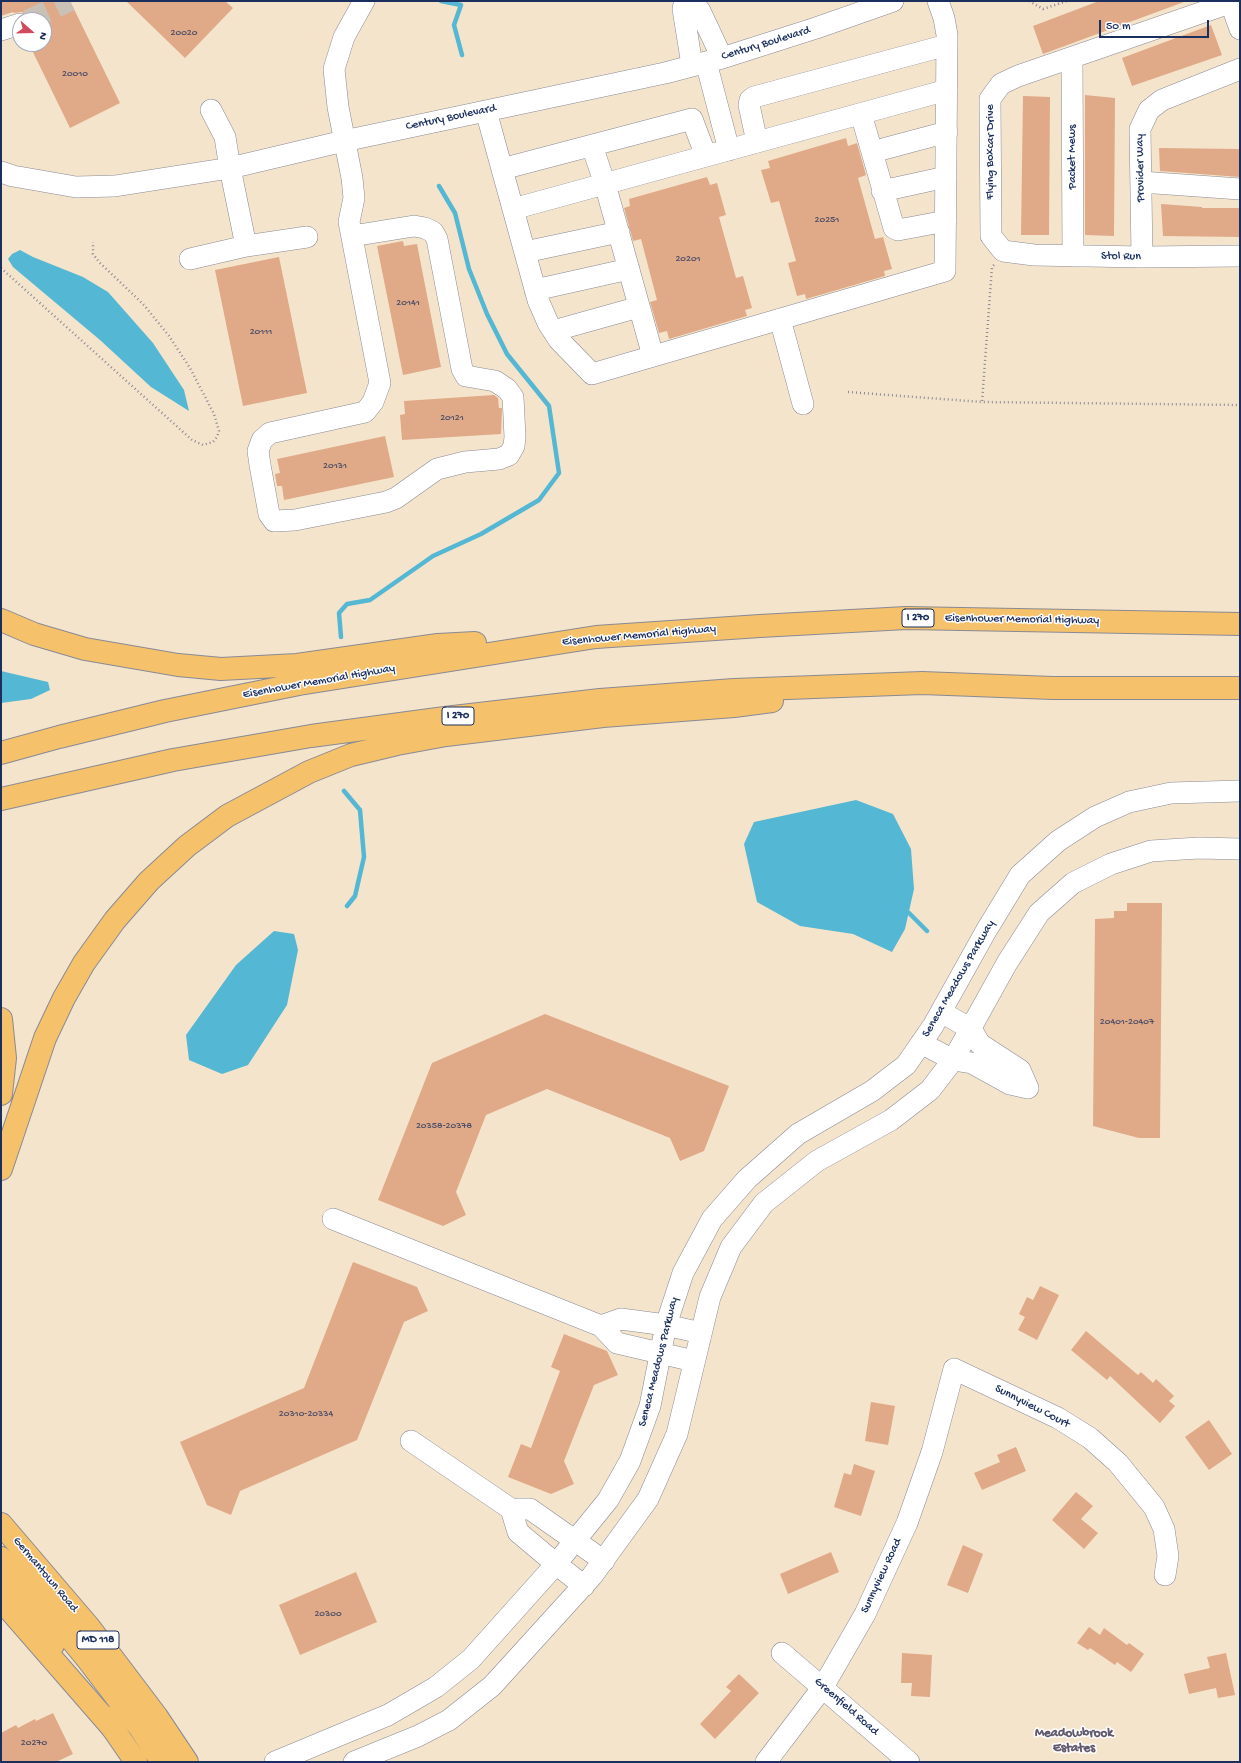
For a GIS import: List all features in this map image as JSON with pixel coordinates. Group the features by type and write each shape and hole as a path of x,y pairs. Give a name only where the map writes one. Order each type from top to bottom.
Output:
{"main road":[{"name":"Eisenhower Memorial Highway","path":"1,753 165,711 299,684 596,637 906,618 1240,624"},
{"path":"1,620 34,634 85,649 171,664 221,669 297,665 438,645 596,637"},
{"path":"1,1169 46,1038 64,998 84,963 115,920 149,881 188,846 227,816 281,786 309,772 351,755 446,735 602,716 734,706 922,683"},
{"name":"I 270","path":"1,799 173,760 311,736 445,718 600,700 734,690 922,683 1053,688 1240,688"},
{"path":"1,1019 5,1058 1,1094"},
{"name":"Germantown Road","path":"1,1524 89,1627 157,1717 187,1762"},
{"path":"1,1558 42,1604 88,1660 140,1728 162,1762"},
{"name":"MD 118","path":"1,1580 60,1654 136,1762"},
{"path":"1,1600 117,1733"}],"street":[{"path":"352,236 414,226 425,228 433,232 437,239 462,369 466,376 495,381 507,389 513,397 514,446 509,455 499,459 465,462 437,469 396,498 386,502 295,520 274,521 269,514 260,466 258,451 262,440 270,433 364,412 373,402 379,390 380,383 349,222 354,198 352,178 338,107 334,69 344,37 364,1"},
{"path":"685,1 683,9 707,62"},
{"path":"692,1 700,11 707,62 729,150"},
{"name":"Century Boulevard","path":"1,172 13,176 76,187 115,186 230,168 344,141 600,88 707,62 816,28 893,1"},
{"path":"486,111 540,306 559,340 592,374 945,271 947,36 944,18 938,1"},
{"path":"1232,2 1240,29"},
{"name":"Flying Boxcar Drive","path":"1003,251 991,236 990,100 1001,84 1018,76 1232,2"},
{"path":"1,30 12,27"},
{"path":"757,142 749,105 750,100 754,97 947,45"},
{"name":"Packet Mews","path":"1072,58 1073,256"},
{"name":"Provider Way","path":"1142,257 1140,129 1149,110 1162,100 1240,70"},
{"path":"513,209 947,90"},
{"path":"211,110 225,137 246,246"},
{"path":"861,114 882,191 894,228 898,230 946,221"},
{"path":"502,169 692,119 706,156"},
{"path":"872,152 947,132"},
{"path":"592,146 619,232 653,356"},
{"path":"882,191 946,177"},
{"path":"1141,182 1240,189"},
{"path":"525,252 619,232"},
{"path":"190,259 246,246 307,238"},
{"name":"Stol Run","path":"1003,251 1034,255 1073,256 1240,256"},
{"path":"535,290 629,269"},
{"path":"553,331 639,307"},
{"path":"780,319 803,404"},
{"name":"Seneca Meadows Parkway","path":"275,1762 388,1715 436,1687 471,1659 556,1564 608,1500 630,1461 650,1406 666,1326 683,1273 712,1219 747,1179 798,1134 872,1091 906,1065 941,1012 986,931 1020,875 1058,841 1095,817 1129,802 1171,793 1240,792"},
{"path":"354,1762 418,1736 449,1720 492,1686 584,1586 604,1561 648,1499 677,1434 710,1297 731,1247 764,1203 817,1161 891,1120 930,1090 953,1060 1007,963 1039,913 1073,883 1112,864 1150,851 1199,848 1240,849"},
{"path":"921,1043 953,1060 972,1063 1010,1084 1028,1088 1020,1070 980,1044 971,1029 941,1012"},
{"path":"333,1219 601,1326 617,1343 694,1361"},
{"path":"601,1326 621,1319 701,1333"},
{"name":"Sunnyview Court","path":"954,1369 1058,1418 1090,1438 1118,1462 1154,1506 1164,1529 1168,1556 1165,1575"},
{"name":"Sunnyview Road","path":"766,1762 823,1687 865,1614 907,1523 932,1452 954,1369"},
{"path":"411,1441 511,1509 530,1509 604,1561"},
{"path":"511,1509 518,1532 584,1586"},
{"name":"Greenfield Road","path":"782,1653 909,1762"}],"path":[{"path":"1030,1 1043,10 1067,1"},
{"path":"1,268 192,440 202,445 213,442 219,432 214,414 190,368 169,336 144,305 99,262 93,254 93,242"},
{"path":"982,402 992,267 1003,251"},
{"path":"848,392 982,402 1240,405"}],"water":[{"path":"20,250 33,257 83,277 108,292 153,343 184,390 189,411 151,387 100,340 13,267 8,259 12,254"},
{"path":"1,671 48,682 50,690 31,699 1,703"},
{"path":"856,800 893,814 911,849 914,889 905,929 892,952 853,934 800,926 757,902 744,844 754,822"},
{"path":"274,931 294,934 298,950 287,1005 248,1065 222,1074 189,1060 186,1035 236,965"}],"building":[{"path":"1,1 70,1 120,103 70,128 33,52 52,52 52,12 12,12 1,16"},
{"path":"126,1 225,1 233,8 185,58"},
{"path":"1099,1 1184,2 1043,54 1033,26"},
{"path":"1211,25 1222,55 1132,86 1122,58"},
{"path":"1085,95 1115,98 1114,236 1085,235"},
{"path":"1023,96 1050,97 1049,235 1021,235"},
{"path":"846,138 848,146 857,143 866,175 858,178 875,239 883,237 892,269 884,271 885,276 806,299 805,294 797,296 788,263 796,261 779,201 771,203 761,170 770,168 768,161"},
{"path":"1159,148 1240,149 1240,177 1160,171"},
{"path":"707,177 710,185 717,183 726,215 719,217 736,278 743,276 752,308 745,310 747,316 669,339 667,331 659,333 650,302 657,300 641,239 633,241 624,208 630,206 629,199"},
{"path":"1161,204 1202,208 1240,208 1240,237 1163,236"},
{"path":"403,241 404,246 417,244 441,367 403,375 377,246"},
{"path":"279,257 307,393 243,406 215,270"},
{"path":"494,395 498,398 499,408 502,408 501,434 402,440 400,415 405,414 404,401"},
{"path":"385,436 394,477 284,500 282,486 277,486 275,474 280,473 277,459"},
{"path":"1127,903 1162,903 1160,1138 1139,1138 1093,1126 1095,919 1114,918 1114,911 1127,911"},
{"path":"545,1014 729,1086 704,1151 680,1161 670,1138 547,1089 486,1115 456,1192 466,1215 443,1226 378,1200 432,1063"},
{"path":"353,1262 417,1287 428,1311 404,1322 357,1440 240,1491 231,1515 207,1505 180,1442 304,1388"},
{"path":"1040,1286 1059,1295 1037,1340 1018,1330 1025,1317 1019,1314 1027,1297 1033,1300"},
{"path":"1086,1331 1138,1375 1141,1372 1153,1383 1156,1379 1174,1396 1169,1401 1175,1406 1160,1423 1110,1376 1107,1380 1071,1350"},
{"path":"564,1334 607,1351 618,1375 594,1385 564,1461 574,1484 551,1494 508,1477 521,1444 531,1448 560,1371 551,1367"},
{"path":"871,1402 895,1406 888,1445 865,1441"},
{"path":"1209,1420 1232,1454 1209,1470 1185,1437"},
{"path":"1016,1447 1026,1471 982,1490 974,1473 1000,1462 997,1455"},
{"path":"854,1464 875,1471 861,1516 834,1507 844,1473 851,1475"},
{"path":"1076,1492 1093,1506 1081,1519 1098,1533 1084,1549 1052,1520"},
{"path":"963,1545 983,1554 968,1593 947,1585"},
{"path":"831,1552 839,1572 788,1594 780,1574"},
{"path":"356,1572 377,1622 300,1655 279,1605"},
{"path":"1089,1627 1100,1635 1104,1628 1127,1645 1129,1643 1144,1654 1131,1672 1117,1662 1115,1665 1090,1648 1088,1650 1077,1643"},
{"path":"902,1653 932,1655 930,1697 911,1696 912,1683 901,1683"},
{"path":"1226,1653 1235,1695 1218,1698 1216,1688 1189,1694 1184,1674 1210,1668 1207,1657"},
{"path":"739,1674 759,1693 715,1739 700,1724 731,1691 726,1687"},
{"path":"53,1713 73,1754 56,1762 1,1762 1,1733 16,1725 18,1728 35,1719 36,1721"}],"waterway":[{"path":"441,1 461,5 454,25 462,55"},
{"path":"341,637 339,613 347,604 370,600 433,556 481,534 539,500 559,473 549,406 507,354 487,314 469,269 455,213 439,186"},
{"path":"344,791 360,810 364,857 355,896 347,906"},
{"path":"909,913 927,931"}],"tunnel":[{"path":"46,12 70,1"}],"district":[{"name":"Meadowbrook Estates","path":"1074,1742"}]}
